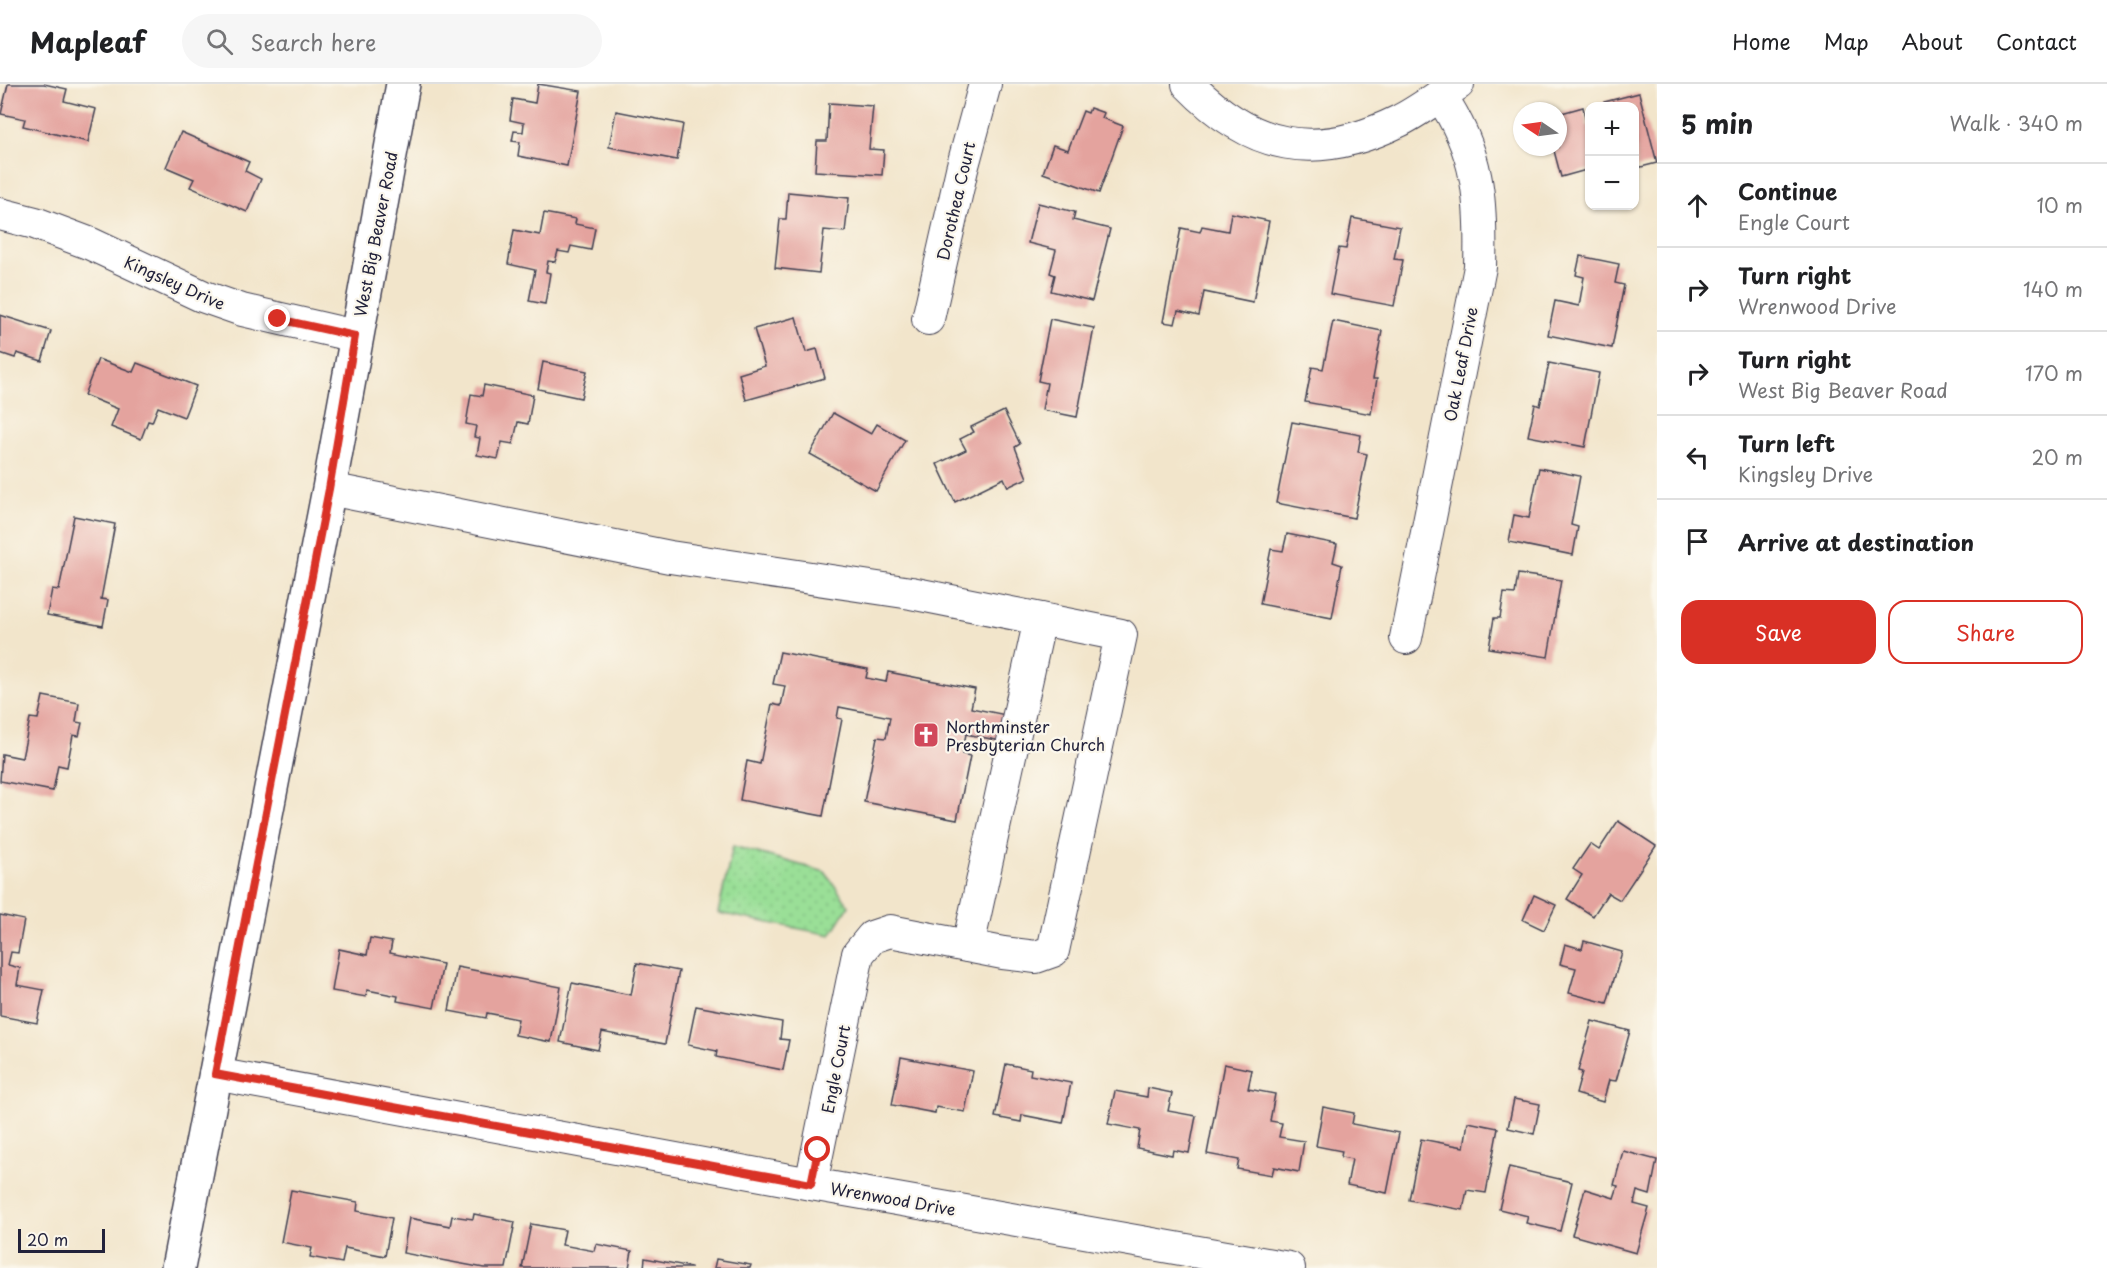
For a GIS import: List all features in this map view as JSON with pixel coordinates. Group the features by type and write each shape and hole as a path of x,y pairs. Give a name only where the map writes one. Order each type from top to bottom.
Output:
{"main road":[{"name":"West Big Beaver Road","path":"178,1268 329,489 355,336 404,84"}],"street":[{"name":"Dorothea Court","path":"928,319 962,169 985,84"},
{"path":"1188,84 1228,120 1244,130 1273,141 1306,146 1336,144 1358,139 1401,120 1449,90"},
{"name":"Oak Leaf Drive","path":"1406,638 1480,267 1481,215 1478,184 1449,90"},
{"name":"Kingsley Drive","path":"0,213 35,223 91,244 202,296 242,310 355,336"},
{"path":"329,489 670,557 911,593 1121,635 1053,951 1036,957 968,946 1040,619"},
{"name":"Engle Court","path":"811,1184 858,954 872,937 890,931 968,946"},
{"name":"Wrenwood Drive","path":"215,1074 811,1184 1288,1268"}],"green space":[{"path":"733,846 825,872 849,906 831,935 718,913"}],"building":[{"path":"8,84 44,84 67,89 64,101 96,109 88,142 23,126 25,119 1,114"},
{"path":"538,84 581,91 567,166 518,156 520,142 512,141 514,131 523,132 524,123 510,120 513,99 535,103"},
{"path":"1639,93 1657,163 1639,168 1639,102 1604,102"},
{"path":"829,103 873,106 869,149 884,150 882,175 815,171 817,141 827,141"},
{"path":"1583,107 1585,170 1561,177 1555,156 1567,156 1567,111"},
{"path":"1090,108 1104,113 1102,118 1123,126 1099,193 1043,173 1053,145 1068,150 1083,111 1088,113"},
{"path":"616,111 683,124 677,160 609,147"},
{"path":"181,132 249,162 245,171 261,179 247,212 190,187 194,179 166,167"},
{"path":"788,192 849,198 845,232 824,230 819,273 775,268 780,219 786,219"},
{"path":"1038,203 1075,212 1073,220 1110,229 1092,301 1051,291 1055,275 1050,273 1056,250 1028,243"},
{"path":"544,213 576,219 575,224 595,228 591,250 571,246 569,253 558,251 555,262 548,261 546,272 550,273 545,304 529,301 535,270 508,264 514,230 540,235"},
{"path":"1231,213 1269,221 1253,302 1204,292 1199,316 1178,311 1175,324 1163,322 1181,228 1200,232 1202,226 1228,231"},
{"path":"1352,218 1400,227 1394,259 1403,260 1394,306 1330,294 1339,248 1346,249"},
{"path":"1580,256 1619,264 1615,283 1624,285 1612,348 1548,335 1555,301 1579,306 1584,277 1576,275"},
{"path":"0,315 51,331 42,361 17,353 15,358 0,353"},
{"path":"796,317 806,352 817,349 825,378 746,400 739,374 765,366 754,329"},
{"path":"1050,319 1094,328 1077,417 1042,410 1047,383 1038,381"},
{"path":"1333,321 1382,331 1373,379 1377,379 1371,414 1305,402 1312,367 1323,369"},
{"path":"98,359 133,372 137,363 196,386 184,417 158,407 152,422 148,421 141,439 111,427 118,409 84,395"},
{"path":"543,362 587,371 581,398 538,389"},
{"path":"1549,363 1599,373 1585,447 1528,436 1535,404 1540,406"},
{"path":"484,385 533,395 528,424 518,422 513,444 502,442 498,459 477,455 480,438 474,437 476,426 466,424 471,394 482,396"},
{"path":"1004,411 1020,444 1015,447 1027,478 1008,487 1004,478 955,502 937,464 966,450 960,439 974,432 971,427"},
{"path":"833,413 871,434 877,424 905,440 876,491 810,454"},
{"path":"1292,422 1361,435 1358,452 1367,454 1354,518 1276,503"},
{"path":"1539,468 1580,476 1571,525 1578,527 1573,555 1509,542 1514,515 1529,518"},
{"path":"74,516 115,524 101,599 108,600 103,626 47,615 52,589 59,590"},
{"path":"1287,534 1337,544 1333,562 1342,565 1332,618 1260,604 1271,549 1283,551"},
{"path":"1518,574 1561,580 1548,657 1489,648 1494,618 1500,618 1504,593 1515,594"},
{"name":"Northminster Presbyterian Church","path":"780,652 868,669 866,678 886,682 888,672 975,689 971,708 1011,716 1006,742 966,734 962,754 970,756 957,820 864,802 877,737 886,738 890,717 839,707 837,718 842,719 823,816 740,800 747,761 760,764 772,704 781,706 785,686 773,684"},
{"path":"43,696 79,703 76,722 82,723 79,736 73,735 67,767 58,765 53,791 0,781 2,754 22,758 30,718 38,719"},
{"path":"1618,821 1656,846 1620,900 1608,893 1593,916 1567,899 1582,875 1573,869 1590,844 1599,850"},
{"path":"1534,895 1556,905 1544,930 1523,920"},
{"path":"0,915 24,920 18,953 11,952 8,965 20,968 17,985 44,990 37,1023 0,1016"},
{"path":"370,938 392,942 390,953 443,964 434,1008 397,1001 398,996 367,990 366,997 332,991 339,949 367,955"},
{"path":"1584,941 1622,952 1607,1003 1569,993 1576,968 1560,964 1565,944 1582,949"},
{"path":"637,963 679,971 665,1044 602,1032 598,1050 560,1042 572,983 631,995"},
{"path":"457,967 561,987 551,1042 515,1035 518,1019 487,1013 486,1018 449,1011"},
{"path":"696,1006 782,1022 780,1039 789,1040 783,1070 716,1057 717,1051 688,1045"},
{"path":"1592,1021 1630,1031 1616,1081 1609,1080 1603,1102 1576,1094 1582,1072 1578,1071"},
{"path":"901,1057 973,1071 965,1112 936,1107 935,1113 892,1105"},
{"path":"1006,1064 1031,1069 1030,1075 1071,1083 1063,1123 1022,1115 1021,1122 995,1117"},
{"path":"1224,1064 1252,1070 1248,1089 1275,1094 1270,1121 1282,1123 1279,1137 1304,1141 1299,1172 1274,1167 1272,1175 1237,1169 1239,1160 1207,1154"},
{"path":"1148,1088 1172,1093 1168,1111 1196,1116 1189,1153 1173,1150 1172,1155 1137,1148 1140,1130 1108,1124 1115,1091 1147,1097"},
{"path":"1514,1099 1540,1104 1534,1134 1508,1128"},
{"path":"1323,1107 1354,1113 1352,1124 1399,1133 1387,1193 1347,1185 1352,1159 1341,1157 1342,1151 1316,1146"},
{"path":"1468,1122 1498,1128 1486,1193 1467,1190 1463,1210 1409,1200 1421,1139 1464,1147"},
{"path":"1623,1151 1657,1160 1650,1195 1637,1191 1634,1204 1649,1208 1636,1253 1572,1235 1585,1189 1614,1198 1618,1186 1614,1185"},
{"path":"1509,1167 1572,1182 1560,1231 1526,1223 1528,1216 1499,1209"},
{"path":"291,1190 358,1202 357,1211 392,1218 385,1256 345,1248 342,1263 310,1257 312,1248 281,1242"},
{"path":"474,1214 515,1222 506,1268 484,1268 403,1253 409,1218 450,1226 452,1216 473,1219"},
{"path":"531,1224 565,1230 562,1245 594,1251 596,1244 632,1251 629,1268 522,1268"},
{"path":"645,1258 691,1267 691,1268 644,1268"},
{"path":"716,1259 751,1265 750,1268 714,1268"}],"place":[{"name":"Northminster Presbyterian Church","path":"926,735"}],"route":[{"path":"278,319 355,336 329,489 215,1074 811,1184 818,1150"}]}
